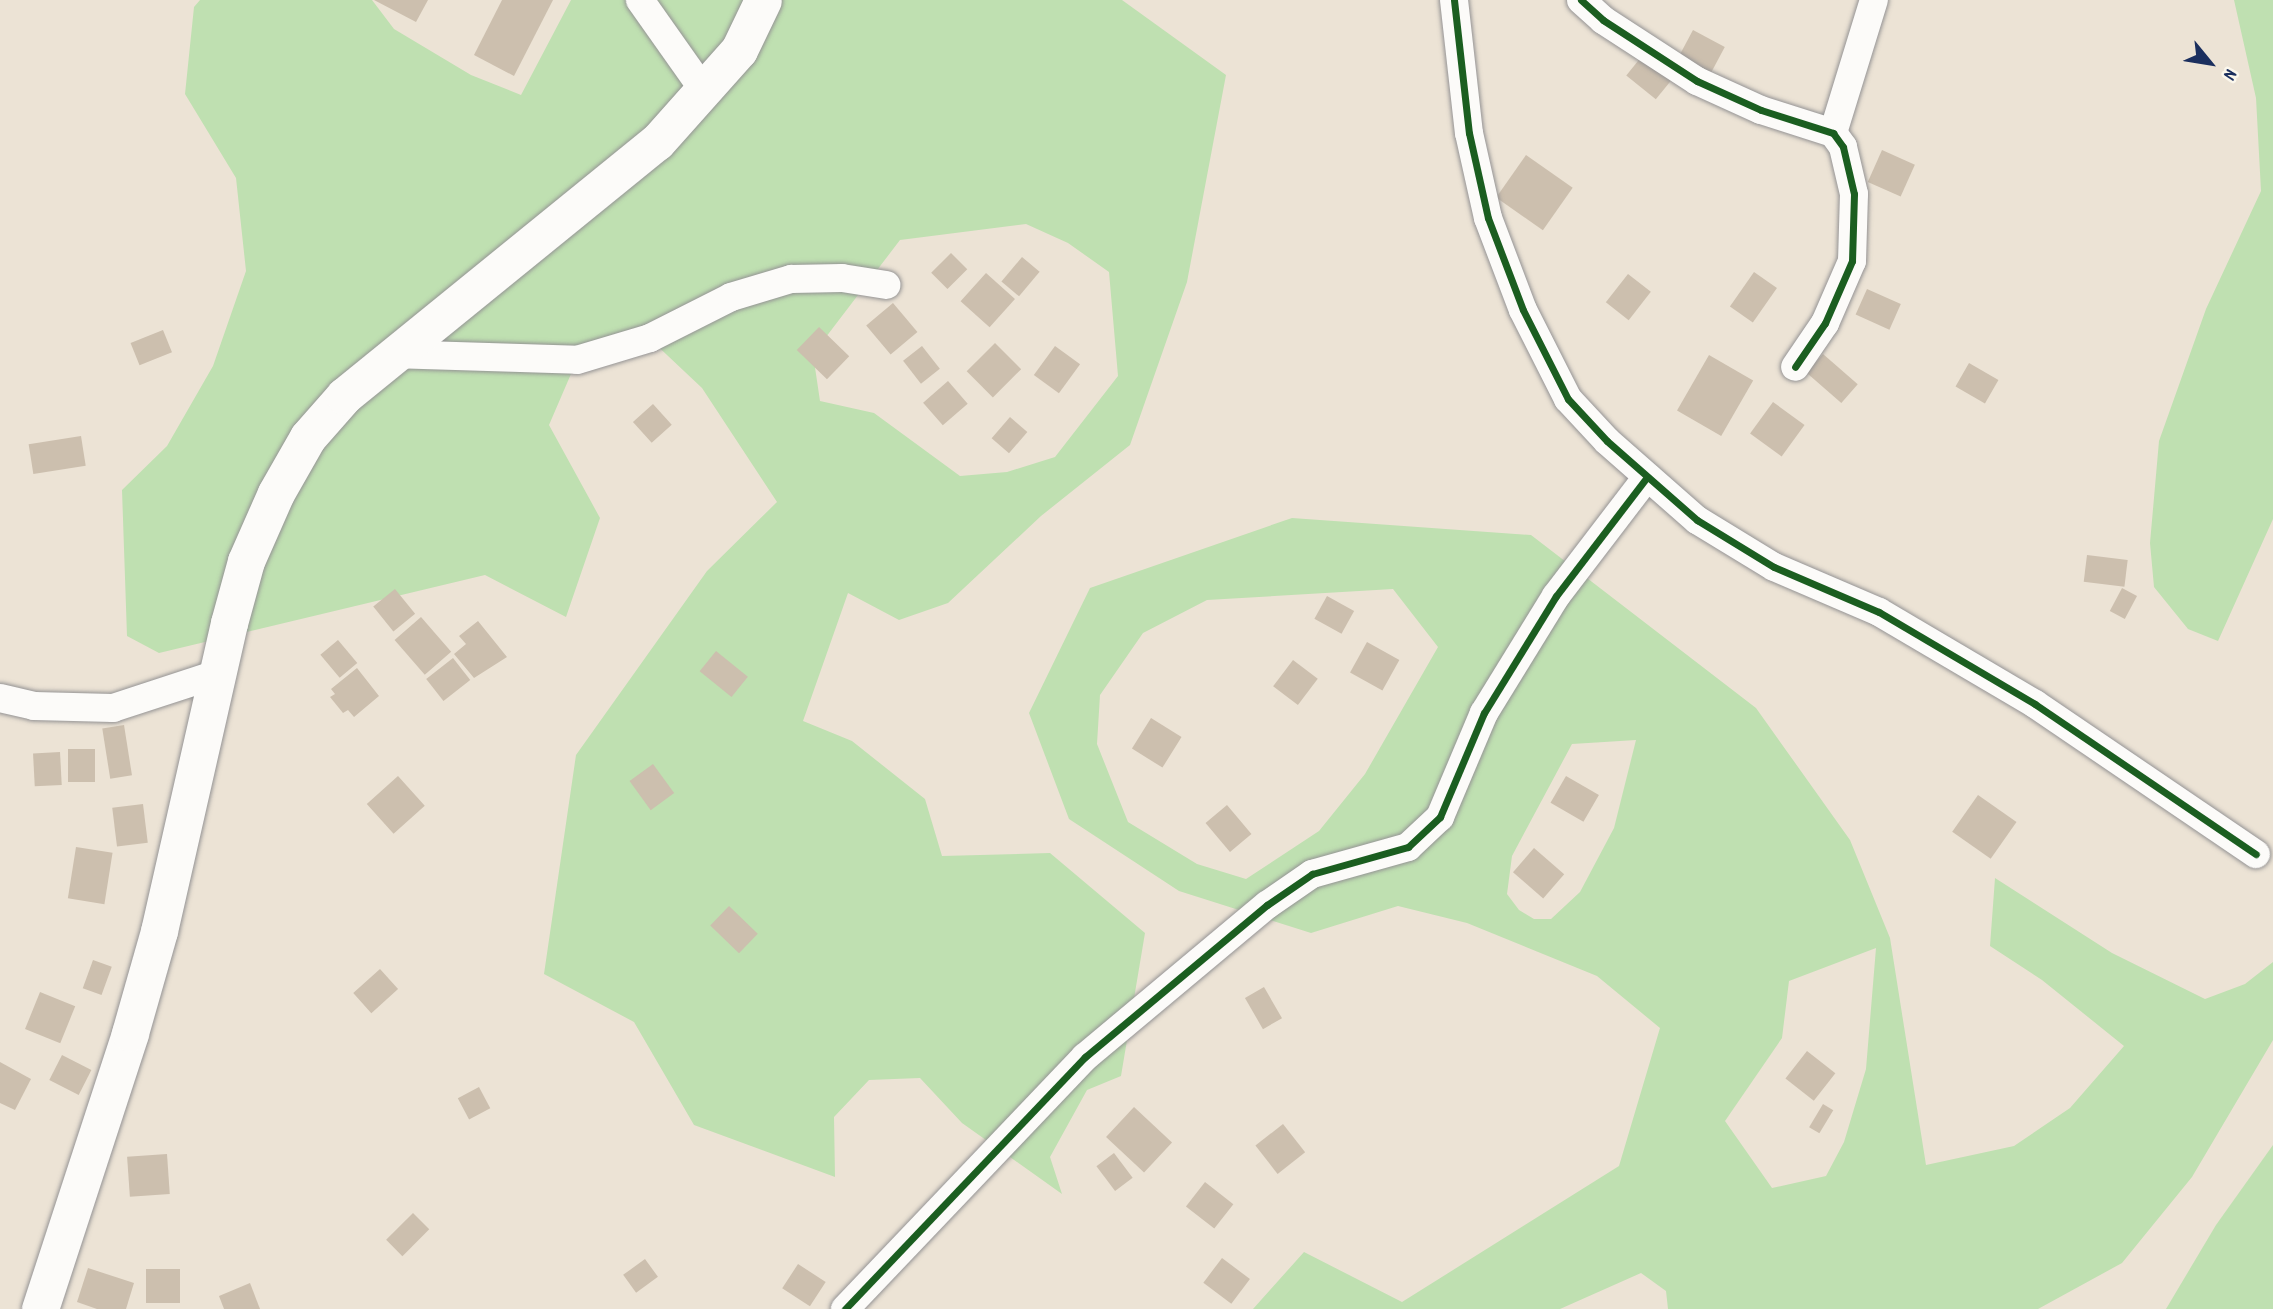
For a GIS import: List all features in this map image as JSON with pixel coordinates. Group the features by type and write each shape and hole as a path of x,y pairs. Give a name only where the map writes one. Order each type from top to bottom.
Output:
{"main road":[{"path":"40,1309 134,1020 216,674 246,561 276,493 308,437 344,396 391,354 484,285 657,142 705,92 739,50 763,0"}],"street":[{"path":"640,0 705,92"},
{"path":"1454,0 1471,146 1488,218 1523,310 1568,400 1647,477 1697,520 1774,567 1879,612 2035,704 2256,854"},
{"path":"1581,0 1603,20 1697,81 1761,110 1833,133 1850,162 1853,177 1852,261 1825,323 1795,368"},
{"path":"1833,133 1874,0"},
{"path":"391,354 576,360 650,338 730,297 791,279 842,278 886,285"},
{"path":"845,1309 1085,1057 1267,905 1312,874 1408,847 1440,817 1484,713 1556,596 1647,477"},
{"path":"0,698 34,706 113,708 216,674"}],"green space":[{"path":"200,0 372,0 394,29 471,75 521,95 571,0 1122,0 1226,75 1187,282 1130,445 1041,516 948,603 899,620 848,593 803,721 852,741 925,799 942,856 1050,853 1145,933 1121,1076 1087,1090 1050,1157 1062,1194 962,1123 920,1078 869,1080 834,1117 835,1177 694,1125 634,1022 544,974 576,755 707,571 777,502 702,388 650,339 577,360 549,425 600,518 566,617 485,575 159,653 127,636 122,490 167,446 213,366 246,271 236,178 185,94 194,7","holes":["1026,224 1068,243 1109,272 1118,376 1055,457 1007,472 960,476 874,413 820,401 813,354 900,240"]},
{"path":"2234,0 2273,0 2273,519 2218,641 2188,629 2154,587 2150,543 2159,441 2206,309 2261,191 2256,98"},
{"path":"1292,518 1531,535 1756,708 1850,840 1890,938 1926,1165 2014,1146 2070,1108 2124,1046 2042,980 1990,946 1995,878 2112,953 2205,999 2245,984 2273,962 2273,1040 2192,1177 2122,1263 2038,1309 1668,1309 1666,1291 1641,1273 1560,1309 1253,1309 1304,1252 1402,1302 1619,1166 1660,1028 1597,976 1467,923 1398,906 1311,933 1179,891 1069,819 1029,713 1090,588","holes":["1393,589 1438,647 1365,774 1319,831 1246,879 1197,864 1128,822 1097,744 1100,695 1143,633 1207,600","1636,740 1614,828 1580,892 1551,919 1534,919 1519,910 1507,894 1512,856 1572,744","1876,948 1866,1069 1844,1142 1826,1176 1772,1188 1725,1121 1782,1038 1789,981"]},
{"path":"2273,1145 2273,1309 2166,1309 2216,1225"}],"building":[{"path":"374,0 428,0 416,22"},
{"path":"502,0 553,0 514,76 474,55"},
{"path":"1693,30 1725,47 1711,73 1679,56"},
{"path":"1642,56 1672,80 1656,99 1626,75"},
{"path":"1882,150 1915,165 1901,197 1868,182"},
{"path":"1526,155 1573,188 1543,230 1496,198"},
{"path":"951,253 967,269 947,289 931,273"},
{"path":"1022,257 1040,272 1019,296 1001,282"},
{"path":"1754,272 1777,288 1753,322 1730,306"},
{"path":"986,273 1015,299 990,327 961,301"},
{"path":"1628,274 1651,292 1629,320 1606,302"},
{"path":"1867,289 1901,304 1889,330 1856,315"},
{"path":"893,303 917,332 891,355 866,325"},
{"path":"819,327 849,356 827,379 797,350"},
{"path":"163,330 172,352 140,365 131,343"},
{"path":"995,343 1021,369 993,397 967,371"},
{"path":"922,346 940,369 921,384 903,361"},
{"path":"1055,346 1080,364 1059,393 1034,375"},
{"path":"1823,354 1858,384 1841,403 1807,373"},
{"path":"1709,355 1753,380 1721,436 1677,410"},
{"path":"1969,363 1998,380 1985,403 1956,386"},
{"path":"948,381 968,404 943,425 923,403"},
{"path":"1773,402 1805,425 1782,456 1750,434"},
{"path":"653,404 672,425 652,443 633,422"},
{"path":"1010,417 1027,432 1009,453 992,438"},
{"path":"81,436 86,466 33,474 29,444"},
{"path":"2087,555 2128,560 2124,587 2084,582"},
{"path":"2122,588 2137,596 2125,619 2110,611"},
{"path":"395,589 415,614 393,631 373,607"},
{"path":"1327,596 1354,611 1342,634 1314,619"},
{"path":"421,617 451,652 425,675 395,640"},
{"path":"478,621 507,657 474,678 454,654 466,644 459,636"},
{"path":"338,640 357,663 340,678 320,655"},
{"path":"1367,642 1399,660 1382,691 1350,673"},
{"path":"716,651 748,677 732,697 700,671"},
{"path":"453,658 470,680 443,701 426,679"},
{"path":"1293,660 1318,679 1298,705 1273,686"},
{"path":"357,668 379,696 354,717 348,710 343,713 330,697 335,694 331,689"},
{"path":"1151,718 1182,737 1162,768 1132,749"},
{"path":"124,725 132,775 110,779 102,728"},
{"path":"68,749 95,749 95,782 68,782"},
{"path":"60,752 62,785 35,786 33,753"},
{"path":"653,764 674,793 651,810 630,781"},
{"path":"398,776 425,806 394,834 367,804"},
{"path":"1566,776 1599,795 1583,822 1550,803"},
{"path":"1978,795 2017,822 1991,859 1952,832"},
{"path":"143,804 148,843 117,846 112,808"},
{"path":"1227,805 1251,834 1230,852 1206,823"},
{"path":"76,847 113,853 104,904 68,898"},
{"path":"1534,848 1564,874 1543,898 1513,872"},
{"path":"729,906 758,934 739,953 710,925"},
{"path":"93,960 112,967 102,995 83,988"},
{"path":"380,969 398,989 371,1013 353,993"},
{"path":"1264,987 1282,1018 1263,1029 1245,998"},
{"path":"40,992 75,1006 60,1043 25,1029"},
{"path":"1807,1051 1835,1073 1814,1101 1785,1079"},
{"path":"62,1055 91,1070 79,1095 49,1080"},
{"path":"0,1062 31,1079 15,1110 0,1103"},
{"path":"479,1087 490,1108 469,1119 458,1098"},
{"path":"1823,1104 1833,1110 1819,1133 1809,1127"},
{"path":"1134,1107 1172,1142 1144,1172 1106,1137"},
{"path":"1283,1124 1305,1152 1278,1174 1255,1146"},
{"path":"1114,1153 1133,1178 1115,1191 1096,1166"},
{"path":"167,1154 170,1194 130,1197 127,1157"},
{"path":"1205,1182 1233,1204 1214,1229 1186,1206"},
{"path":"413,1213 429,1229 402,1256 386,1240"},
{"path":"1222,1258 1250,1279 1231,1304 1203,1283"},
{"path":"645,1259 658,1277 636,1293 623,1275"},
{"path":"798,1264 826,1282 810,1306 782,1288"},
{"path":"88,1268 134,1283 126,1309 97,1309 77,1302"},
{"path":"146,1269 180,1269 180,1303 146,1303"},
{"path":"250,1283 260,1309 224,1309 219,1296"}],"cycle path":[{"path":"1454,0 1469,133 1488,218 1523,310 1568,399 1607,441 1697,520 1774,567 1879,612 2035,704 2256,854"},
{"path":"1581,0 1603,20 1697,81 1761,110 1833,133 1843,147 1854,194 1852,261 1825,323 1795,367"},
{"path":"845,1309 1085,1057 1267,905 1312,874 1408,847 1440,817 1484,713 1556,596 1647,477"}]}
